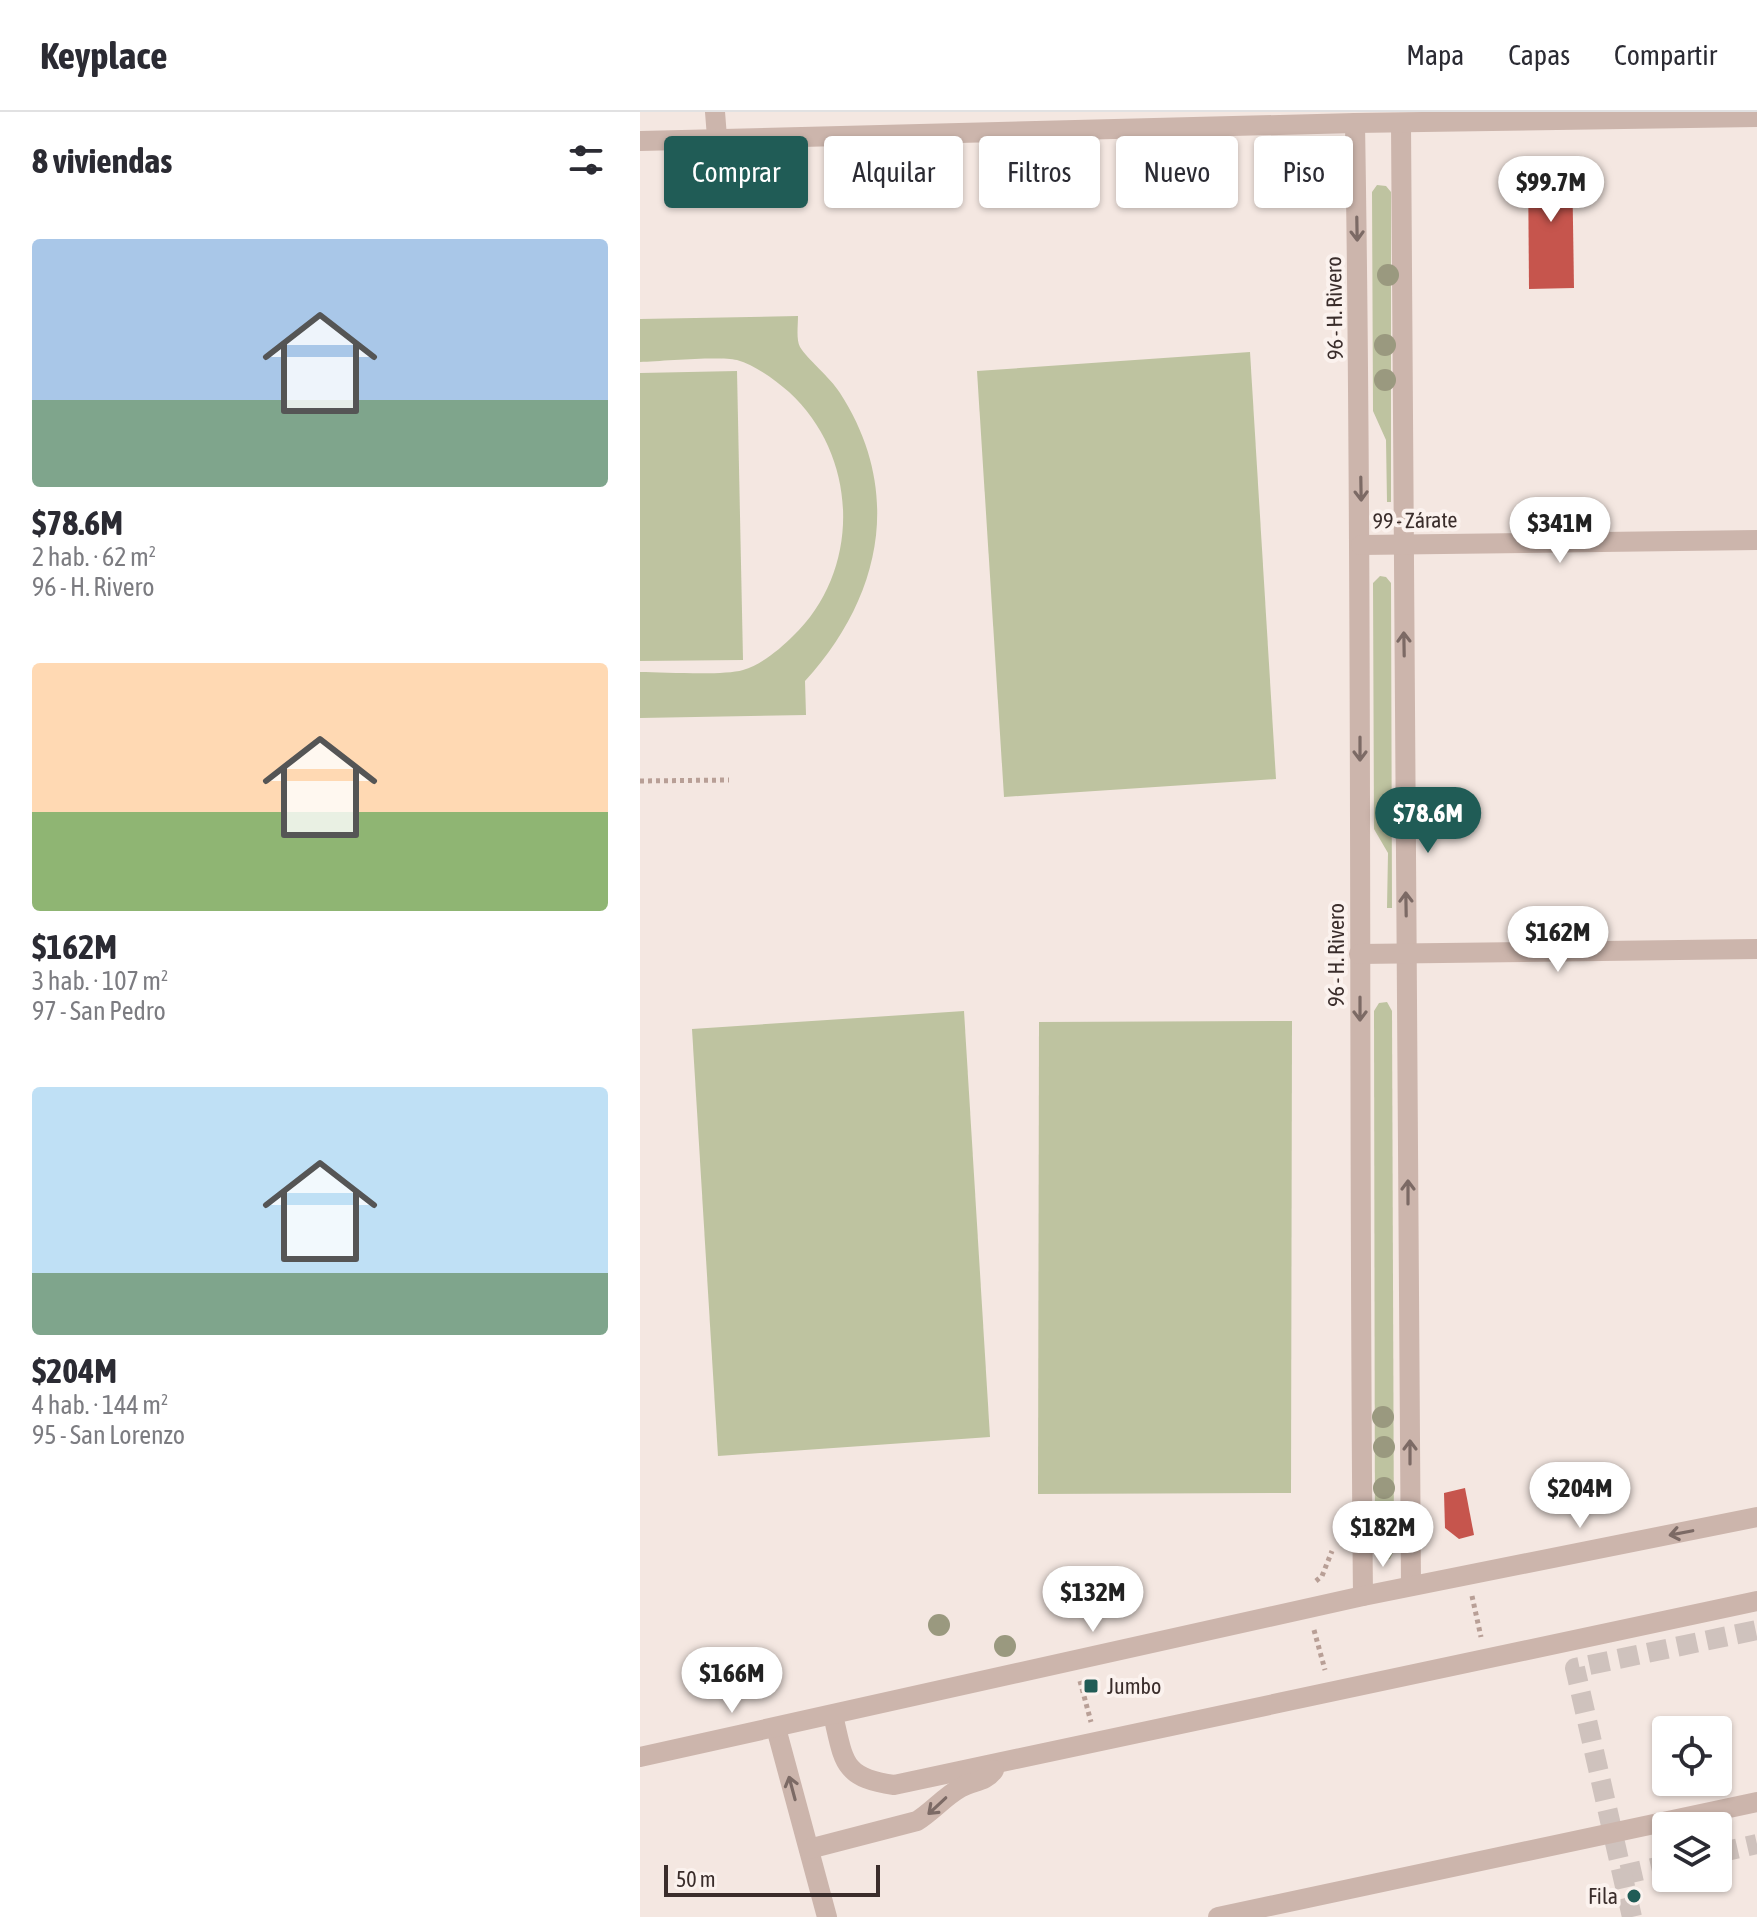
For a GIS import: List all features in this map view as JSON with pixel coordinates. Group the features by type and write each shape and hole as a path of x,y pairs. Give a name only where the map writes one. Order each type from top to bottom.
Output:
{"street":[{"path":"715,112 717,136"},
{"path":"743,136 1181,119 1401,124 1669,115 1757,117"},
{"name":"96 - H. Rivero","path":"1355,123 1361,545 1359,954 1363,1596"},
{"path":"1401,124 1411,1586"},
{"path":"640,141 664,140"},
{"name":"99 - Zárate","path":"1361,545 1757,540"},
{"path":"1359,954 1757,949"},
{"path":"640,1757 1363,1596 1757,1517"},
{"path":"833,1715 844,1760 864,1781 894,1785 1757,1601"},
{"path":"776,1728 827,1917"},
{"path":"809,1849 917,1821 963,1785 987,1779 999,1763"},
{"path":"1218,1917 1757,1802"}],"path":[{"path":"640,781 729,780"},
{"path":"1313,1584 1322,1576 1332,1551"},
{"path":"1467,1575 1486,1659"},
{"path":"1313,1625 1332,1692"},
{"path":"1075,1660 1096,1742"}],"green space":[{"path":"1377,185 1386,186 1391,192 1391,502 1387,502 1386,440 1373,411 1372,192"},
{"path":"798,316 800,347 840,393 860,430 872,468 877,506 875,543 866,580 852,615 831,649 805,681 806,715 640,718 640,672 743,670 763,660 793,636 816,609 831,579 841,547 843,513 839,480 829,448 812,418 789,392 758,369 737,360 640,362 640,319"},
{"path":"1250,352 1276,779 1004,797 977,371"},
{"path":"737,371 743,660 640,661 640,373"},
{"path":"1380,576 1391,583 1392,908 1387,908 1388,853 1374,829 1373,583"},
{"path":"1387,1002 1392,1011 1394,1551 1390,1559 1381,1560 1375,1555 1374,1011 1379,1003"},
{"path":"964,1011 990,1437 718,1456 692,1029"},
{"path":"1292,1021 1291,1493 1038,1494 1039,1022"}],"building":[{"path":"1572,158 1574,288 1529,289 1528,159"},
{"path":"1465,1488 1474,1535 1459,1539 1445,1528 1444,1493"}],"tunnel":[{"path":"1632,1917 1575,1668 1757,1630"},
{"path":"1732,1850 1757,1844"},
{"path":"1622,1875 1652,1868"}],"place":[{"name":"Jumbo","path":"1091,1686"},
{"name":"Fila","path":"1634,1896"}]}
